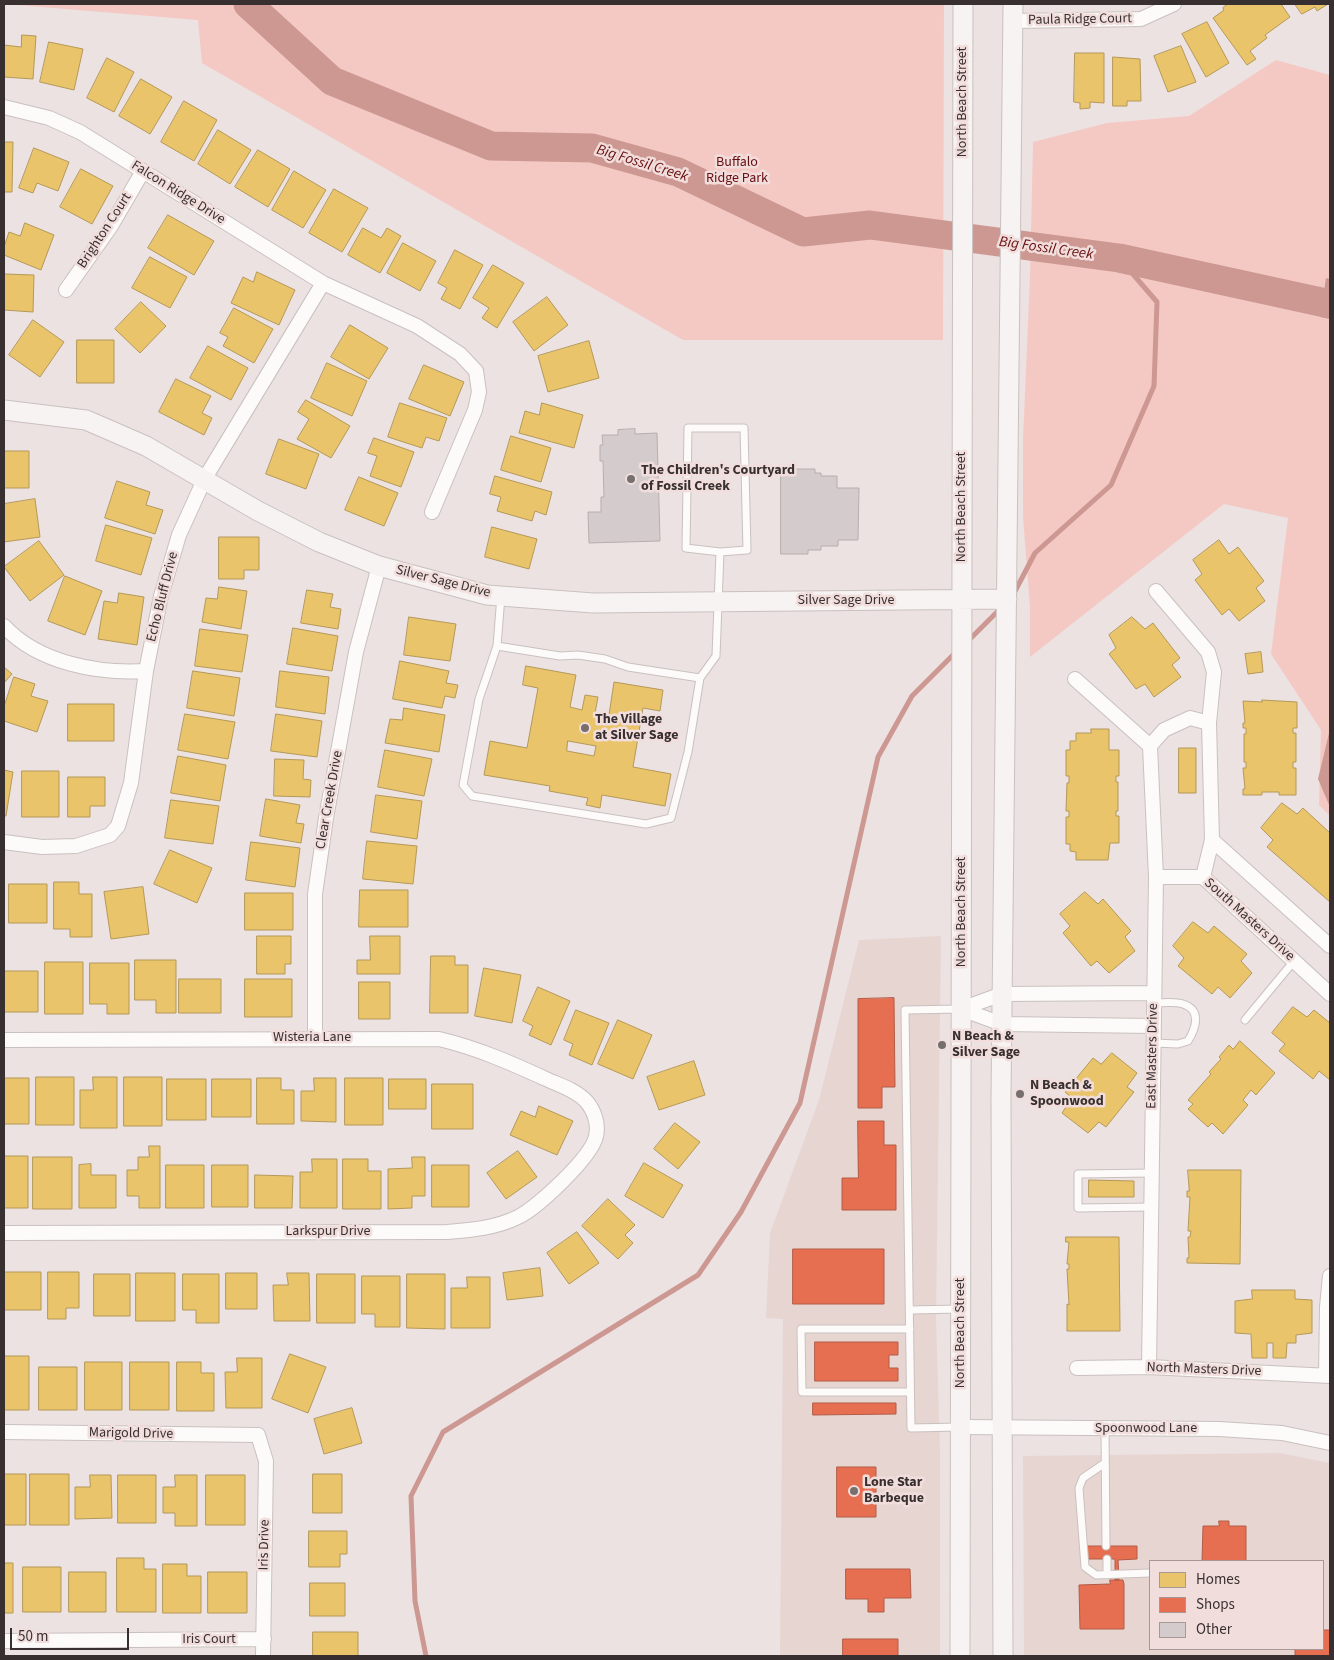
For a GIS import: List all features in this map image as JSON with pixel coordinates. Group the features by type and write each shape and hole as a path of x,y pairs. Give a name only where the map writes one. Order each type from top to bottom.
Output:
{"main road":[{"name":"North Beach Street","path":"960,1656 963,4"},
{"path":"1003,1656 1002,994 1007,687 1013,12"},
{"name":"Silver Sage Drive","path":"4,410 86,420 146,446 205,478 258,511 320,542 379,566 487,595 593,603 1007,599"}],"street":[{"name":"Paula Ridge Court","path":"1013,12 1141,19 1174,4"},
{"name":"Falcon Ridge Drive","path":"4,107 49,118 80,132 324,283 417,326 460,354 476,371 479,392 475,410 432,512"},
{"name":"Brighton Court","path":"66,290 111,226 143,171"},
{"name":"Echo Bluff Drive","path":"4,842 42,847 76,846 110,835 118,826 131,783 146,671 170,560 205,478 324,283"},
{"name":"Clear Creek Drive","path":"315,1038 315,894 326,818 356,652 379,566"},
{"path":"1156,591 1208,652 1214,672 1209,723 1212,840 1203,877"},
{"path":"4,626 28,647 53,658 101,670 146,671"},
{"path":"1076,679 1150,746 1164,730 1190,718 1209,723"},
{"name":"East Masters Drive","path":"1149,1367 1156,877 1150,746"},
{"path":"1212,840 1330,946"},
{"name":"South Masters Drive","path":"1156,877 1203,877 1330,994"},
{"path":"961,1009 1002,994 1154,998"},
{"path":"961,1009 1002,1024 1153,1026"},
{"name":"Wisteria Lane","path":"4,1040 439,1039 469,1046 569,1089 586,1101 596,1119"},
{"name":"Larkspur Drive","path":"4,1232 448,1232 495,1226 519,1217 558,1186 590,1148 596,1136 596,1119"},
{"path":"1328,1376 1327,1298 1330,1276"},
{"name":"North Masters Drive","path":"1077,1368 1149,1367 1328,1376"},
{"name":"Spoonwood Lane","path":"960,1427 1219,1429 1272,1432 1330,1443"},
{"name":"Marigold Drive","path":"4,1432 258,1435"},
{"name":"Iris Drive","path":"258,1435 266,1461 263,1656"},
{"name":"Iris Court","path":"4,1641 264,1639"}],"lane":[{"path":"688,428 744,428 747,550 720,552 686,548 688,428"},
{"path":"500,596 496,646 479,699 463,785 472,796 646,824 671,818 688,752 700,678 716,656 720,552"},
{"path":"496,646 560,656 578,655 605,659 628,667 700,678"},
{"path":"1245,1020 1294,961"},
{"path":"1153,1043 1178,1044 1188,1041 1195,1030 1196,1020 1193,1010 1183,1004 1154,998"},
{"path":"960,1427 911,1428 905,1010 961,1009"},
{"path":"1151,1173 1078,1174 1078,1208 1151,1207"},
{"path":"910,1310 961,1309"},
{"path":"910,1330 801,1330 802,1392 910,1392"},
{"path":"1105,1428 1106,1546"},
{"path":"1105,1463 1083,1478 1079,1488 1085,1567 1096,1575 1149,1573"},
{"path":"1107,1559 1107,1575"}],"shaded area":[{"path":"1326,278 1330,279 1330,319 1320,317"},
{"path":"1330,729 1330,807 1318,779"},
{"path":"941,936 936,1319 940,1451 940,1656 780,1656 783,1319 766,1318 770,1233 819,1100 859,940"},
{"path":"1280,1453 1330,1463 1330,1656 1024,1656 1023,1456"}],"green space":[{"name":"Buffalo Ridge Park","path":"5,4 944,4 943,340 683,340 202,63 198,20"},
{"path":"1276,60 1330,75 1330,816 1319,805 1321,730 1271,654 1288,518 1224,504 1030,657 1030,607 1023,517 1023,439 1030,277 1033,142 1107,123 1189,116"}],"building: Homes":[{"path":"1228,4 1281,4 1290,17 1265,35 1267,38 1250,51 1256,59 1247,65 1213,18 1224,10 1223,8"},
{"path":"1295,4 1328,4 1317,11 1315,7 1302,14"},
{"path":"1207,22 1229,63 1206,77 1182,34"},
{"path":"22,35 36,36 33,79 4,77 4,45 21,47"},
{"path":"49,42 83,49 74,90 40,82"},
{"path":"1181,46 1196,82 1168,92 1154,56"},
{"path":"1075,53 1104,53 1104,103 1090,102 1090,108 1080,109 1080,103 1074,102"},
{"path":"1113,57 1140,59 1141,101 1127,101 1127,106 1113,106"},
{"path":"107,58 134,72 114,112 87,98"},
{"path":"141,79 172,97 150,134 119,116"},
{"path":"184,101 217,120 194,161 161,142"},
{"path":"218,130 251,150 230,184 198,164"},
{"path":"4,142 13,142 12,192 4,192"},
{"path":"34,148 69,162 58,191 37,183 33,193 19,188"},
{"path":"258,150 290,169 268,207 235,187"},
{"path":"81,169 113,186 92,224 60,207"},
{"path":"294,171 326,190 303,228 272,210"},
{"path":"334,189 368,208 342,252 309,233"},
{"path":"168,215 214,241 194,275 148,248"},
{"path":"25,223 54,235 41,270 4,255 4,247 9,232 20,236"},
{"path":"363,228 381,238 387,228 401,236 380,273 348,255"},
{"path":"403,243 436,261 420,291 387,273"},
{"path":"455,250 483,265 460,309 441,299 447,288 438,283"},
{"path":"150,257 187,277 170,308 132,288"},
{"path":"493,265 524,283 497,328 482,318 489,308 473,298"},
{"path":"257,272 295,290 279,325 231,303 243,277 253,282"},
{"path":"4,274 34,275 33,312 4,310"},
{"path":"547,297 568,325 534,351 513,322"},
{"path":"141,302 166,326 140,353 115,329"},
{"path":"234,308 273,329 254,363 223,346 228,337 220,333"},
{"path":"33,320 64,342 40,377 9,355"},
{"path":"350,325 388,348 369,379 331,357"},
{"path":"77,340 114,340 114,383 77,383"},
{"path":"589,341 599,378 548,392 538,356"},
{"path":"208,346 248,368 231,400 190,378"},
{"path":"327,363 367,381 352,416 311,398"},
{"path":"424,365 464,382 450,416 409,399"},
{"path":"176,379 211,396 202,413 212,418 204,435 159,412"},
{"path":"306,400 350,426 331,458 297,439 309,419 298,412"},
{"path":"400,403 447,418 439,441 426,437 422,448 388,437"},
{"path":"542,403 583,415 574,448 519,433 525,411 539,415"},
{"path":"511,436 551,448 541,482 501,470"},
{"path":"374,438 414,452 401,487 370,476 377,456 368,453"},
{"path":"279,439 319,454 306,489 266,474"},
{"path":"4,451 29,451 29,488 4,488"},
{"path":"495,476 552,492 546,515 535,511 532,521 497,511 501,497 490,494"},
{"path":"359,477 398,493 384,526 345,510"},
{"path":"117,481 150,492 146,505 163,510 155,534 105,518"},
{"path":"35,499 40,537 4,542 4,504"},
{"path":"106,525 152,538 141,575 96,561"},
{"path":"492,527 537,539 529,569 485,557"},
{"path":"219,537 259,537 259,570 244,570 244,579 219,579"},
{"path":"1219,540 1229,554 1238,547 1264,581 1256,588 1265,601 1239,621 1229,609 1222,615 1195,580 1202,574 1193,560"},
{"path":"39,541 64,575 30,601 4,567"},
{"path":"65,576 102,591 85,635 48,621"},
{"path":"219,587 247,591 241,629 202,622 206,598 217,599"},
{"path":"307,590 333,594 330,607 341,609 338,629 301,623"},
{"path":"119,593 144,597 137,645 98,639 104,601 117,603"},
{"path":"409,617 456,624 450,661 404,655"},
{"path":"1132,617 1145,629 1153,623 1180,658 1172,665 1181,677 1154,697 1145,684 1136,689 1109,654 1116,648 1109,635"},
{"path":"293,628 338,636 332,671 287,664"},
{"path":"200,629 248,635 242,672 195,666"},
{"path":"1261,652 1263,672 1248,674 1245,654"},
{"path":"400,661 449,671 446,683 458,685 455,698 445,696 442,708 393,699"},
{"name":"The Village at Silver Sage","path":"526,666 576,675 570,707 582,710 585,695 598,697 595,713 609,715 614,682 663,690 660,711 643,708 633,767 671,774 665,806 602,795 600,808 586,805 588,798 549,791 550,786 484,775 490,741 527,748 538,688 523,685","holes":["568,741 596,746 594,756 567,751"]},
{"path":"4,667 12,674 4,683"},
{"path":"193,671 240,678 234,716 187,708"},
{"path":"280,671 329,677 325,714 276,707"},
{"path":"14,677 35,684 31,696 48,701 37,732 4,721 4,707"},
{"path":"1262,700 1297,702 1297,728 1293,728 1293,733 1296,733 1296,762 1293,762 1293,768 1296,768 1296,795 1262,792 1262,795 1243,795 1243,789 1245,789 1243,768 1246,768 1246,762 1244,762 1244,734 1246,734 1246,728 1243,728 1243,723 1245,723 1243,701 1262,702"},
{"path":"68,704 114,704 114,741 68,741"},
{"path":"404,708 445,715 439,752 385,743 390,719 402,720"},
{"path":"185,714 235,722 228,759 178,750"},
{"path":"276,714 322,721 317,757 271,751"},
{"path":"1091,729 1109,729 1109,750 1119,750 1119,776 1116,776 1116,782 1118,782 1118,811 1116,811 1116,816 1119,816 1119,843 1110,843 1108,860 1076,860 1076,852 1070,851 1070,844 1066,844 1066,817 1069,817 1069,811 1066,811 1069,776 1066,776 1066,750 1070,750 1070,741 1076,741 1076,733 1091,733"},
{"path":"1179,748 1196,748 1196,793 1179,793"},
{"path":"385,750 432,759 424,796 378,787"},
{"path":"178,756 226,765 220,801 171,793"},
{"path":"275,759 304,760 303,779 311,780 310,797 274,796"},
{"path":"4,770 13,772 6,816 4,816"},
{"path":"22,771 59,771 59,817 22,817"},
{"path":"68,777 105,777 105,806 90,806 90,817 68,817"},
{"path":"376,795 422,801 417,839 371,832"},
{"path":"266,799 300,805 296,823 304,824 301,843 260,836"},
{"path":"171,800 219,806 213,844 165,838"},
{"path":"1282,803 1297,814 1303,808 1330,833 1330,902 1267,847 1273,840 1261,828"},
{"path":"367,841 417,846 413,884 363,879"},
{"path":"251,842 300,848 295,887 246,880"},
{"path":"170,850 212,868 197,903 154,884"},
{"path":"54,882 79,882 79,894 92,894 92,937 70,937 70,929 54,929"},
{"path":"9,884 47,884 47,923 9,923"},
{"path":"143,887 149,934 111,939 104,892"},
{"path":"360,890 408,890 408,927 359,927"},
{"path":"1085,892 1098,904 1103,899 1131,931 1125,937 1135,951 1109,973 1097,961 1091,966 1063,933 1070,926 1060,914"},
{"path":"245,893 293,893 293,930 245,930"},
{"path":"1193,922 1208,933 1214,926 1247,954 1241,961 1252,973 1230,998 1218,987 1212,994 1178,966 1184,958 1173,946"},
{"path":"257,936 291,936 291,964 285,964 285,974 257,974"},
{"path":"370,936 400,936 400,974 357,974 357,960 370,960"},
{"path":"431,956 455,956 455,965 468,965 468,1013 430,1013"},
{"path":"135,960 176,960 176,1013 156,1013 156,1000 135,1000"},
{"path":"45,962 83,962 83,1014 45,1014"},
{"path":"90,963 129,963 129,1014 107,1014 107,1004 90,1004"},
{"path":"484,968 521,975 512,1023 475,1016"},
{"path":"4,971 38,971 38,1012 4,1012"},
{"path":"179,979 221,979 221,1013 179,1013"},
{"path":"245,979 292,979 292,1017 245,1017"},
{"path":"359,982 390,982 390,1019 359,1019"},
{"path":"538,987 570,1001 551,1045 529,1035 533,1026 523,1021"},
{"path":"1293,1007 1307,1017 1314,1010 1330,1023 1330,1080 1319,1071 1313,1079 1279,1051 1285,1044 1272,1033"},
{"path":"576,1010 609,1023 592,1065 569,1055 573,1044 564,1040"},
{"path":"618,1020 652,1035 633,1079 598,1064"},
{"path":"1240,1041 1275,1073 1256,1095 1251,1090 1243,1100 1248,1105 1223,1134 1212,1123 1208,1127 1188,1109 1193,1104 1188,1100 1211,1074 1209,1072 1221,1059 1219,1057 1229,1045 1233,1049"},
{"path":"1112,1053 1137,1073 1127,1087 1134,1092 1106,1127 1099,1122 1088,1133 1062,1113 1072,1098 1065,1092 1093,1058 1101,1064"},
{"path":"694,1061 705,1095 659,1110 647,1077"},
{"path":"36,1077 74,1077 74,1125 36,1125"},
{"path":"93,1077 117,1077 117,1128 80,1128 80,1090 93,1090"},
{"path":"124,1077 162,1077 162,1126 124,1126"},
{"path":"4,1078 29,1078 29,1124 4,1124"},
{"path":"257,1078 281,1078 281,1090 294,1090 294,1124 257,1124"},
{"path":"314,1078 336,1078 336,1122 301,1121 301,1091 314,1091"},
{"path":"345,1078 383,1078 383,1125 345,1125"},
{"path":"167,1079 206,1079 206,1120 167,1120"},
{"path":"212,1079 251,1079 251,1117 212,1117"},
{"path":"389,1079 426,1079 426,1109 389,1109"},
{"path":"432,1084 473,1084 473,1129 432,1129"},
{"path":"539,1106 573,1121 557,1155 510,1135 521,1111 535,1117"},
{"path":"675,1123 700,1142 678,1169 654,1149"},
{"path":"149,1146 160,1146 160,1208 139,1208 139,1196 127,1196 127,1170 138,1170 138,1157 149,1157"},
{"path":"518,1151 537,1177 506,1199 487,1173"},
{"path":"4,1156 28,1156 28,1208 4,1208"},
{"path":"33,1157 72,1157 72,1209 33,1209"},
{"path":"412,1157 425,1157 425,1196 412,1196 412,1208 388,1209 388,1169 412,1168"},
{"path":"312,1159 337,1159 337,1208 300,1208 300,1172 312,1172"},
{"path":"343,1159 368,1159 368,1171 381,1171 381,1209 343,1209"},
{"path":"644,1163 683,1185 663,1218 625,1196"},
{"path":"91,1164 91,1175 116,1175 116,1208 79,1208 79,1165"},
{"path":"166,1165 204,1165 204,1208 166,1208"},
{"path":"212,1165 248,1165 248,1207 212,1207"},
{"path":"432,1165 469,1165 469,1207 432,1207"},
{"path":"1188,1170 1241,1170 1240,1264 1187,1263 1187,1258 1189,1258 1188,1237 1190,1237 1191,1231 1188,1231 1190,1197 1187,1197 1187,1191 1189,1191"},
{"path":"255,1175 293,1176 292,1208 255,1208"},
{"path":"1089,1180 1134,1181 1134,1197 1089,1197"},
{"path":"608,1199 635,1225 625,1235 633,1243 618,1259 582,1226"},
{"path":"577,1232 599,1263 569,1284 547,1253"},
{"path":"1066,1237 1119,1237 1120,1331 1067,1331 1067,1304 1069,1305 1067,1269 1069,1269 1069,1264 1067,1264 1069,1242 1066,1242"},
{"path":"540,1268 543,1296 507,1300 503,1273"},
{"path":"4,1272 41,1272 41,1310 4,1310"},
{"path":"48,1272 79,1272 79,1308 66,1308 66,1319 48,1319"},
{"path":"136,1273 175,1273 175,1321 136,1321"},
{"path":"226,1273 257,1273 257,1309 226,1309"},
{"path":"287,1273 309,1273 310,1321 274,1321 273,1285 288,1285"},
{"path":"94,1274 130,1274 130,1316 94,1316"},
{"path":"183,1274 219,1274 219,1323 196,1323 196,1310 183,1310"},
{"path":"317,1274 355,1274 355,1323 317,1323"},
{"path":"407,1274 445,1274 445,1329 407,1328"},
{"path":"362,1276 400,1276 400,1327 375,1327 375,1314 362,1314"},
{"path":"467,1277 490,1277 490,1328 451,1328 451,1288 467,1288"},
{"path":"1252,1290 1295,1290 1295,1299 1312,1300 1312,1333 1296,1335 1296,1343 1287,1343 1286,1358 1273,1358 1273,1343 1267,1343 1267,1358 1252,1358 1251,1334 1235,1333 1235,1301 1252,1299"},
{"path":"290,1354 326,1367 308,1413 272,1399"},
{"path":"4,1356 29,1356 29,1410 4,1410"},
{"path":"237,1358 262,1358 262,1408 226,1408 225,1372 237,1372"},
{"path":"85,1362 122,1362 122,1410 85,1410"},
{"path":"130,1362 169,1362 169,1410 130,1410"},
{"path":"177,1362 201,1362 201,1373 214,1373 214,1411 177,1411"},
{"path":"39,1367 77,1367 77,1410 39,1410"},
{"path":"352,1408 362,1443 324,1454 314,1419"},
{"path":"4,1474 26,1474 26,1525 4,1525"},
{"path":"30,1474 69,1474 69,1525 30,1525"},
{"path":"313,1474 342,1474 342,1513 313,1513"},
{"path":"90,1475 111,1475 112,1518 75,1519 75,1487 90,1487"},
{"path":"118,1475 156,1475 156,1523 118,1523"},
{"path":"175,1475 197,1475 197,1526 175,1526 175,1513 163,1513 163,1487 175,1487"},
{"path":"206,1475 245,1475 245,1525 206,1525"},
{"path":"309,1531 347,1531 347,1554 340,1554 340,1567 309,1567"},
{"path":"117,1558 144,1558 144,1569 156,1569 156,1612 117,1612"},
{"path":"4,1563 13,1563 13,1613 4,1613"},
{"path":"163,1564 187,1564 187,1576 201,1576 201,1613 163,1613"},
{"path":"23,1567 61,1567 61,1612 23,1612"},
{"path":"69,1572 106,1572 106,1612 69,1612"},
{"path":"208,1572 247,1572 247,1613 208,1613"},
{"path":"310,1583 345,1583 345,1616 310,1616"},
{"path":"313,1632 358,1632 358,1656 313,1656"}],"building: Shops":[{"path":"894,998 895,1087 882,1087 882,1108 858,1108 858,999"},
{"path":"858,1121 884,1121 884,1145 896,1145 896,1210 842,1210 842,1178 858,1178"},
{"path":"793,1249 884,1249 884,1304 793,1304"},
{"path":"815,1342 898,1342 898,1355 889,1355 889,1368 898,1368 898,1381 815,1381"},
{"path":"813,1403 896,1403 896,1414 813,1415"},
{"path":"837,1467 876,1467 876,1517 837,1517"},
{"path":"1219,1521 1229,1521 1229,1526 1246,1526 1246,1560 1202,1560 1203,1526 1219,1526"},
{"path":"1083,1546 1137,1546 1137,1559 1118,1560 1119,1580 1115,1580 1115,1559 1083,1559"},
{"path":"846,1569 910,1569 911,1598 884,1598 884,1612 868,1612 868,1599 846,1599"},
{"path":"1110,1580 1123,1580 1124,1629 1080,1629 1079,1585 1110,1584"},
{"path":"1324,1630 1330,1630 1330,1656 1295,1656 1295,1650 1324,1650"},
{"path":"843,1639 898,1639 898,1656 843,1656"}],"building: Other":[{"name":"The Children's Courtyard of Fossil Creek","path":"635,429 635,434 657,433 660,541 589,543 588,512 601,512 601,497 604,497 603,461 600,461 600,445 603,445 602,435 618,435 618,430"},
{"name":"The Children's Courtyard of Fossil Creek","path":"781,469 815,469 815,473 821,473 821,476 837,476 837,488 859,488 858,540 838,540 838,546 821,546 821,550 808,550 808,554 781,554"}],"waterway":[{"name":"Big Fossil Creek","path":"248,4 332,81 491,146 592,148 678,172 803,232 870,225 1119,258 1330,304"},
{"path":"1013,595 1035,553 1111,485 1154,386 1157,302 1119,258"},
{"path":"968,641 1001,608"},
{"path":"426,1656 415,1601 411,1496 443,1432 698,1275 741,1212 800,1103 878,757 912,696 956,652"}],"place":[{"name":"The Children's Courtyard of Fossil Creek","path":"631,479"},
{"name":"The Village at Silver Sage","path":"585,728"},
{"name":"N Beach & Silver Sage","path":"942,1045"},
{"name":"N Beach & Spoonwood","path":"1020,1094"},
{"name":"Lone Star Barbeque","path":"854,1491"}]}
